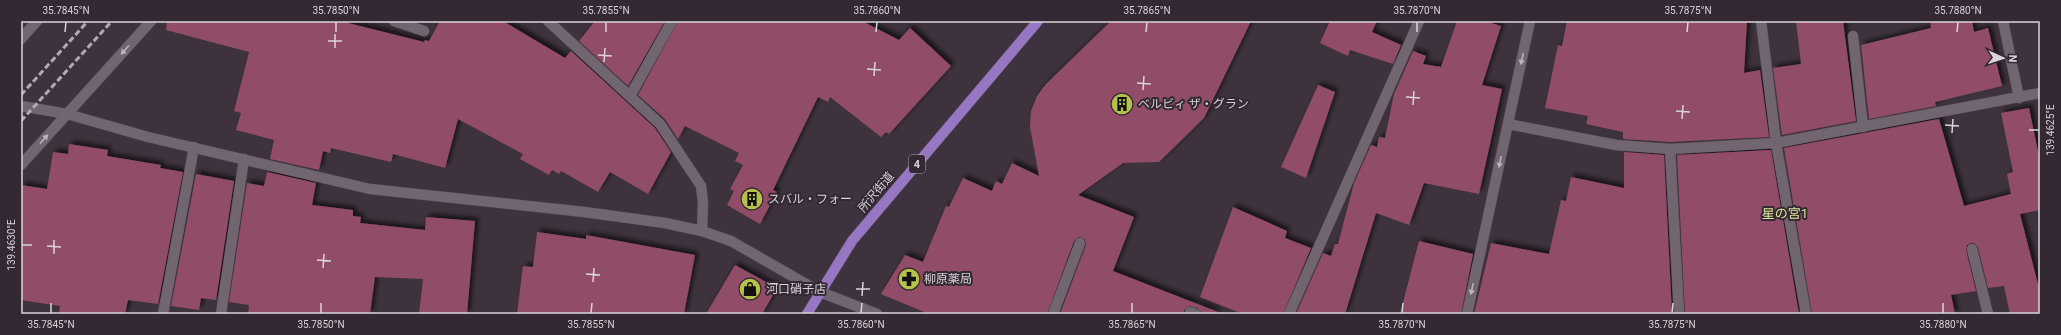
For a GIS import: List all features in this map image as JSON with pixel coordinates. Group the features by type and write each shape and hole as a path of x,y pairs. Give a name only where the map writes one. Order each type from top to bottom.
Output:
{"main road":[{"name":"所沢街道","path":"807,314 852,241 1038,21"}],"street":[{"path":"21,39 37,21"},
{"path":"21,164 151,21"},
{"path":"394,21 424,31"},
{"path":"548,21 660,124 700,186 703,203 702,231"},
{"path":"630,96 672,21"},
{"path":"1290,314 1419,21"},
{"path":"1467,314 1530,21"},
{"path":"1761,21 1776,143 1806,314"},
{"path":"2003,21 2019,98"},
{"path":"1853,36 1863,127"},
{"path":"1508,124 1616,145 1670,149 1776,143 2040,93"},
{"path":"21,106 67,114 148,137 370,189 591,213 665,223 702,231 738,245 820,292 877,314"},
{"path":"163,314 194,147"},
{"path":"1670,149 1679,314"},
{"path":"221,314 244,159"},
{"path":"1053,314 1080,244"},
{"path":"1972,249 1988,314"}],"building":[{"path":"167,21 340,21 424,42 425,40 429,41 440,21 503,21 565,58 571,51 655,128 671,152 648,194 610,172 598,192 561,171 559,174 552,170 549,175 520,159 523,154 458,119 445,168 393,154 391,162 331,148 330,153 323,151 319,170 270,159 274,140 236,130 241,113 234,111 249,52 166,30"},
{"path":"595,21 665,21 628,86 579,41"},
{"path":"678,21 862,21 899,40 910,28 951,66 889,134 886,132 881,137 830,97 828,102 818,97 773,190 777,192 760,224 727,205 734,191 730,189 743,165 735,161 739,153 685,126 678,139 665,119 638,95"},
{"path":"1111,21 1251,21 1204,118 1159,162 1123,163 1078,195 1134,217 1113,271 1218,312 1218,314 1202,314 1198,308 1189,306 1184,310 1184,314 1060,314 1086,245 1085,239 1079,237 1074,241 1047,314 929,314 881,294 905,255 923,262 946,206 949,207 963,178 992,191 996,181 1002,184 1012,163 1039,176 1030,127 1031,111 1037,96 1046,84"},
{"path":"1330,21 1377,21 1372,32 1401,45 1393,64 1350,50 1348,56 1320,43"},
{"path":"1457,21 1485,21 1501,26 1482,85 1502,89 1479,194 1424,183 1409,225 1376,213 1345,314 1296,314 1323,253 1331,256 1335,244 1338,244 1354,183 1371,145 1377,147 1379,137 1385,138 1394,94 1413,51 1426,56 1423,64 1441,67"},
{"path":"1567,21 1747,21 1744,73 1760,70 1769,137 1670,142 1623,139 1623,132 1586,124 1588,116 1545,108 1558,45 1562,46"},
{"path":"1796,21 1843,21 1856,121 1782,135 1773,68 1801,64"},
{"path":"1930,21 1972,21 1974,32 1988,28 2002,86 1935,102 1936,106 1869,119 1861,45 1931,28"},
{"path":"1318,85 1335,92 1306,178 1281,167"},
{"path":"2029,108 2040,161 2040,210 2020,214 2040,292 2040,314 2010,314 2004,286 1988,288 1978,247 1974,243 1971,243 1967,245 1966,250 1976,291 1951,295 1955,314 1812,314 1784,148 1939,119 1964,206 2011,194 2007,174 2013,172 2001,113"},
{"path":"69,144 108,150 107,156 161,165 160,168 183,172 158,304 128,300 125,314 59,314 60,306 21,300 21,185 47,189 53,152 68,154"},
{"path":"1771,150 1799,314 1685,314 1677,155"},
{"path":"1624,152 1664,155 1672,314 1474,314 1491,243 1549,254 1561,200 1566,201 1571,177 1624,188"},
{"path":"267,172 316,183 312,205 353,210 353,216 361,217 360,223 425,230 426,217 475,221 467,314 419,314 423,279 375,277 370,314 248,314 249,305 229,302 247,183 264,186"},
{"path":"196,174 234,181 216,300 201,298 199,310 171,306"},
{"path":"1233,207 1287,231 1285,238 1311,248 1283,314 1243,314 1200,297"},
{"path":"537,232 586,239 586,235 695,255 684,314 517,314 523,266 533,267"},
{"path":"1419,241 1473,254 1461,314 1400,314"},
{"path":"735,265 777,288 762,314 706,314"}],"railway":[{"path":"21,95 88,21"},
{"path":"21,121 112,21"}],"place":[{"name":"ベルビィ ザ・グラン","path":"1122,104"},
{"name":"スバル・フォー","path":"752,199"},
{"name":"柳原薬局","path":"909,279"},
{"name":"河口硝子店","path":"750,289"}],"district":[{"name":"星の宮1","path":"1785,213"}]}
